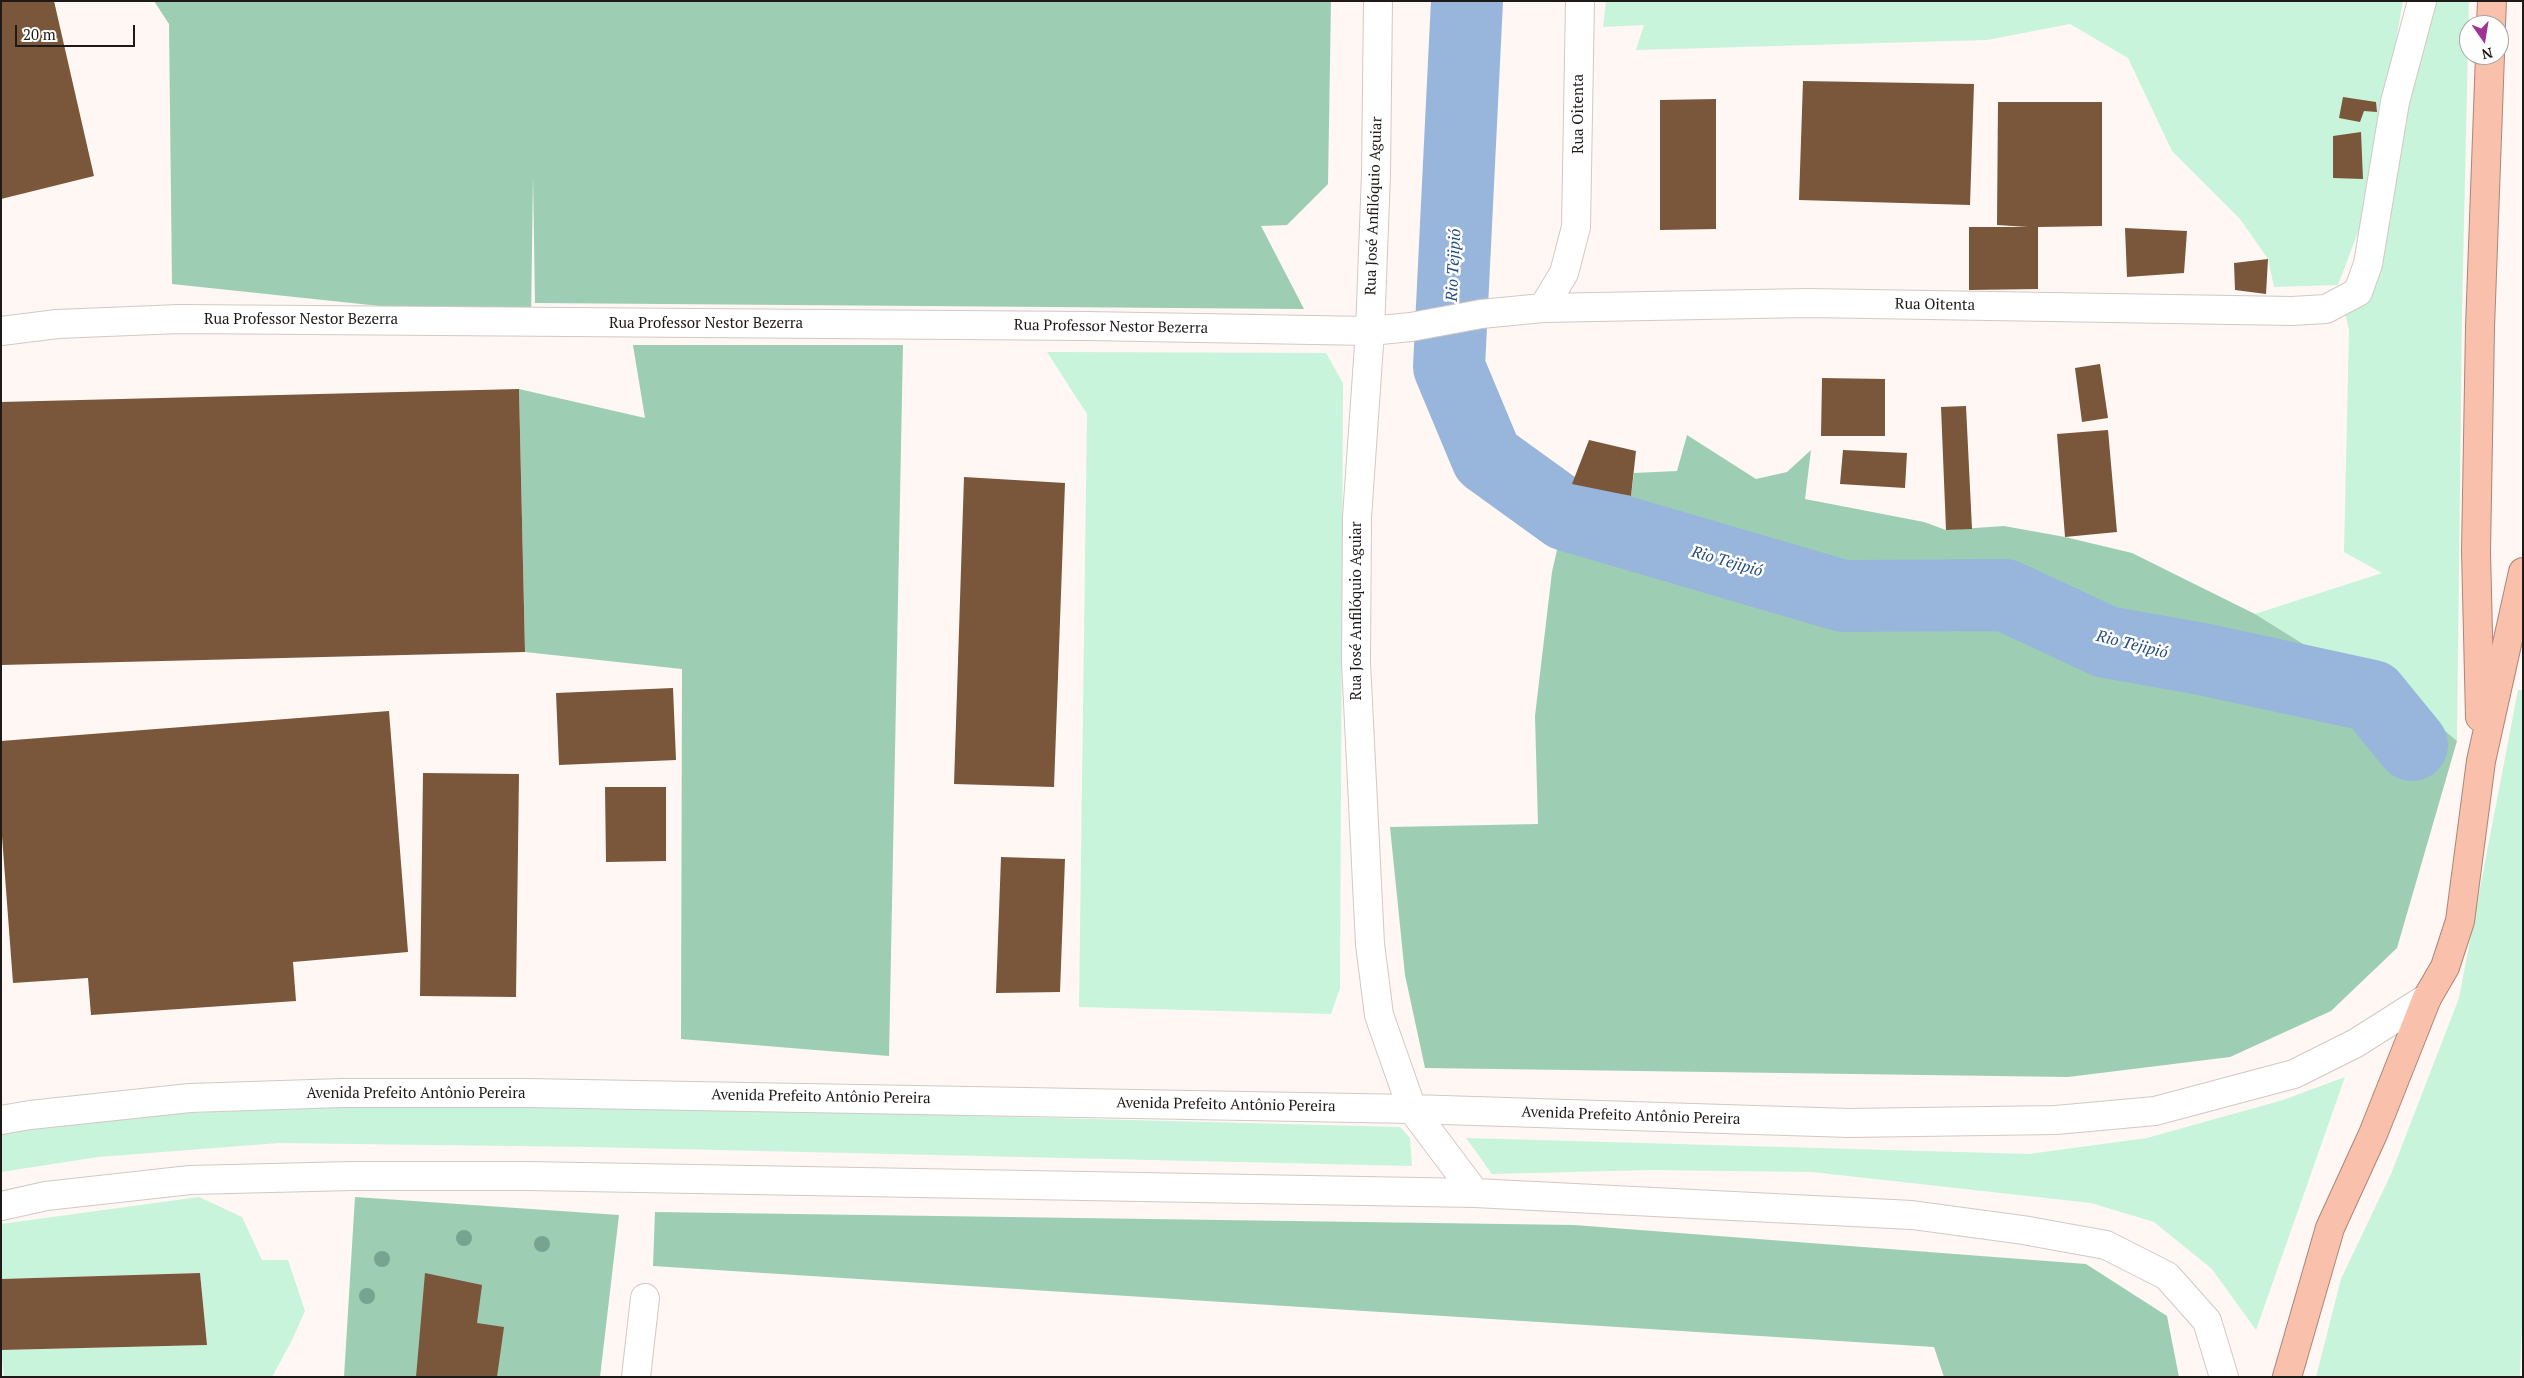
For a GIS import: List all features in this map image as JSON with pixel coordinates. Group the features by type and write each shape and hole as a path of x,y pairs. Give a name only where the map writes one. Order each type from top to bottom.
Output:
{"highway":[{"path":"2491,15 2492,1"},
{"path":"2481,761 2476,551 2480,328 2490,65"},
{"path":"2287,1377 2330,1228 2372,1134 2427,998 2445,967 2460,922 2481,761 2523,572"}],"street":[{"name":"Rua José Anfilóquio Aguiar","path":"1378,1 1376,174 1370,331 1357,517 1356,662 1370,944 1378,1015 1412,1109 1475,1193"},
{"name":"Rua Oitenta","path":"1542,308 1564,273 1576,227 1580,1"},
{"name":"Rua Oitenta","path":"1481,314 1542,308 1808,303 2326,310 2358,292 2368,264 2395,102 2422,1"},
{"name":"Rua Professor Nestor Bezerra","path":"1,331 57,324 180,319 1370,331 1412,327 1481,314"},
{"name":"Avenida Prefeito Antônio Pereira","path":"1,1120 30,1115 190,1098 342,1093 527,1093 909,1098 1412,1109 1849,1123 2056,1120 2155,1111 2294,1074 2356,1043 2427,998"},
{"path":"1,1206 46,1196 190,1180 362,1176 898,1181 1475,1193 1912,1215 2023,1230 2106,1245 2167,1276 2207,1321 2224,1377"},
{"path":"636,1377 645,1298"}],"green space":[{"path":"154,1 1331,1 1328,184 1287,225 1261,226 1304,309 535,303 533,175 531,322 172,284 169,24"},
{"path":"1606,1 2403,1 2366,211 2338,285 2274,287 2268,259 2240,219 2172,151 2128,58 2070,24 1987,40 1636,50 1644,25 1603,27"},
{"path":"2435,1 2469,1 2469,15 2459,15 2459,65 2468,65 2462,311 2457,741 2382,677 2316,652 2255,614 2382,573 2344,552 2349,330 2344,308"},
{"path":"633,345 903,345 889,1056 681,1039 682,669 525,652 519,389 645,418"},
{"path":"1047,352 1326,353 1343,383 1340,988 1331,1014 1079,1007 1087,414"},
{"path":"1687,435 1756,479 1787,472 1811,450 1805,499 1924,522 1946,530 2004,526 2065,537 2132,553 2255,614 2316,652 2382,677 2457,741 2397,948 2331,1011 2230,1057 2068,1077 1425,1068 1405,975 1390,827 1538,824 1535,716 1552,572 1572,484 1631,496 1634,473 1677,471"},
{"path":"2518,690 2523,690 2523,1299 2520,1377 2316,1377 2341,1279 2391,1174 2459,998"},
{"path":"2345,1077 2256,1330 2212,1269 2154,1222 2091,1203 1812,1172 1651,1170 1492,1174 1466,1138 2029,1154 2147,1138 2283,1100"},
{"path":"363,1105 783,1111 1400,1127 1410,1138 1412,1166 589,1147 279,1143 98,1157 1,1172 1,1130 190,1113"},
{"path":"199,1197 242,1217 262,1260 288,1260 305,1311 272,1377 4,1377 1,1350 207,1345 200,1273 1,1279 1,1224"},
{"path":"355,1197 619,1215 600,1377 344,1377"},
{"path":"655,1212 1574,1225 2086,1264 2167,1316 2179,1377 1944,1377 1934,1347 653,1266"}],"building":[{"path":"1,1 54,1 94,176 1,199"},
{"path":"1803,81 1974,84 1970,205 1799,200"},
{"path":"2343,97 2376,102 2377,112 2364,111 2360,122 2339,118"},
{"path":"1716,99 1716,229 1660,230 1660,100"},
{"path":"1998,102 2102,102 2102,226 2038,227 2038,289 1969,290 1969,227 2028,227 1997,225"},
{"path":"2361,132 2363,179 2333,178 2333,136"},
{"path":"2125,228 2187,231 2184,273 2127,277"},
{"path":"2268,259 2266,294 2235,290 2234,263"},
{"path":"2100,364 2108,418 2082,422 2075,368"},
{"path":"1822,378 1885,379 1885,436 1821,436"},
{"path":"519,389 525,652 1,665 1,402"},
{"path":"1966,406 1972,529 1946,530 1941,407"},
{"path":"2108,430 2117,532 2065,537 2057,434"},
{"path":"1589,440 1636,451 1631,496 1572,484"},
{"path":"1843,450 1907,453 1905,488 1840,484"},
{"path":"964,477 1065,483 1054,787 954,784"},
{"path":"673,688 676,760 559,765 556,693"},
{"path":"389,711 408,952 293,962 296,1001 91,1015 88,978 13,983 1,823 1,741"},
{"path":"423,773 519,774 516,997 420,996"},
{"path":"605,787 666,787 666,861 606,862"},
{"path":"1001,857 1065,859 1060,992 996,993"},
{"path":"200,1273 207,1345 1,1350 1,1279"},
{"path":"425,1273 482,1285 477,1323 504,1327 497,1377 416,1377"}],"waterway":[{"name":"Rio Tejipió","path":"1467,1 1449,367 1487,458 1566,515 1843,596 2005,595 2106,642 2202,659 2372,696 2412,745"}]}
